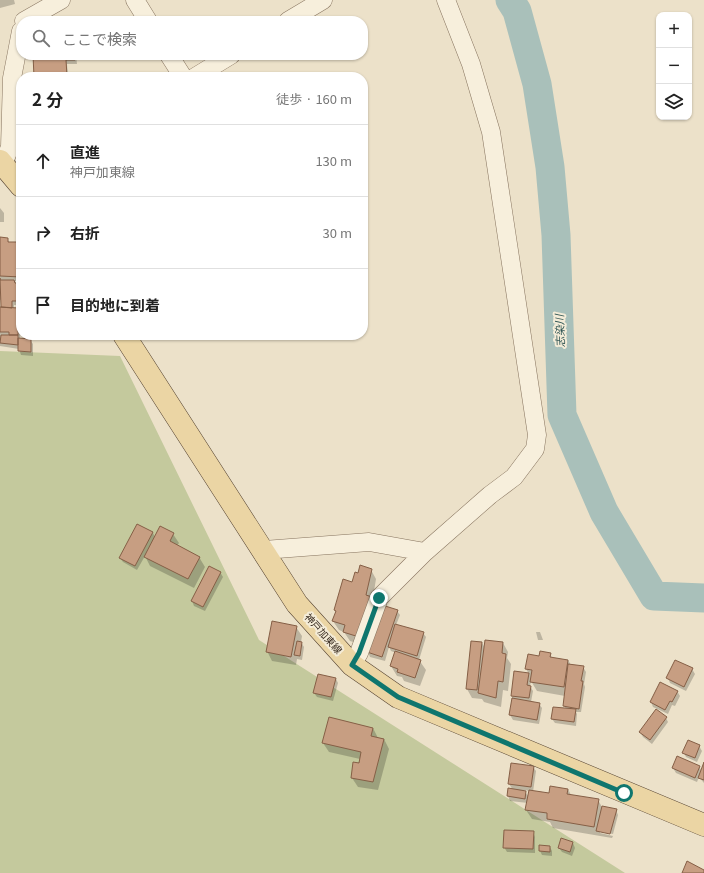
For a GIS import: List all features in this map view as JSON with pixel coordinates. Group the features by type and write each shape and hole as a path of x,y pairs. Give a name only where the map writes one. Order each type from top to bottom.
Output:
{"main road":[{"path":"1,162 16,180"},
{"name":"神戸加東線","path":"127,340 298,604 352,665 398,697 704,825"}],"street":[{"path":"33,16 61,0"},
{"path":"135,0 145,16"},
{"path":"296,16 323,0"},
{"path":"352,665 359,653 379,598 425,552 490,495 514,477 535,449 537,435 491,132 471,64 446,0"},
{"path":"1,162 10,147 12,78 16,57"},
{"path":"172,60 180,72"},
{"path":"202,72 223,60"},
{"path":"264,550 369,542 425,552"}],"green space":[{"path":"0,351 120,356 259,640 625,873 0,873"}],"building":[{"path":"33,60 66,60 67,72 34,72"},
{"path":"0,237 8,238 8,242 16,242 16,277 0,276"},
{"path":"0,280 14,280 16,283 16,301 12,301 12,308 1,307"},
{"path":"0,307 16,308 16,335 9,335 9,332 0,332"},
{"path":"1,335 16,335 16,340 18,340 18,345 0,343"},
{"path":"18,340 31,340 31,352 18,351"},
{"path":"137,524 153,532 135,566 119,558"},
{"path":"160,526 174,533 170,541 200,557 188,579 144,557"},
{"path":"360,565 372,569 366,595 372,597 359,637 343,632 345,625 332,621 336,611 334,610 343,579 352,582 355,572 358,573"},
{"path":"209,566 221,572 203,607 191,601"},
{"path":"382,605 398,610 382,657 367,652"},
{"path":"272,621 297,626 291,657 266,652"},
{"path":"395,624 424,632 417,656 388,647"},
{"path":"485,640 503,642 502,653 506,654 503,682 498,681 496,698 478,693"},
{"path":"297,641 302,642 300,656 294,655"},
{"path":"471,641 482,642 477,690 466,689"},
{"path":"395,651 421,660 415,678 397,672 398,669 390,666"},
{"path":"540,651 551,653 550,657 568,660 564,687 530,682 532,670 525,669 528,654 539,656"},
{"path":"675,660 693,668 684,687 666,678"},
{"path":"568,664 584,666 581,681 583,681 579,709 563,706"},
{"path":"514,671 529,673 527,685 531,686 529,698 511,696"},
{"path":"318,674 336,678 331,697 313,693"},
{"path":"660,682 678,691 672,702 670,701 665,710 650,702"},
{"path":"512,698 540,703 537,720 509,715"},
{"path":"553,707 576,709 574,722 551,719"},
{"path":"656,709 667,717 650,740 639,732"},
{"path":"329,717 373,728 371,736 384,739 373,782 351,778 353,762 359,763 361,752 322,743"},
{"path":"688,740 700,745 695,758 682,753"},
{"path":"677,756 700,766 695,778 672,768"},
{"path":"704,762 704,780 698,778"},
{"path":"511,763 534,766 531,787 508,784"},
{"path":"550,786 568,789 567,794 599,799 594,827 547,819 547,813 525,810 529,790 549,793"},
{"path":"508,788 526,791 525,799 507,796"},
{"path":"602,806 617,809 610,834 596,831"},
{"path":"504,830 534,831 533,849 503,848"},
{"path":"561,838 573,842 570,852 558,848"},
{"path":"539,845 550,846 550,852 539,851"},
{"path":"687,861 704,870 704,873 682,873"}],"waterway":[{"name":"志染川","path":"510,0 517,11 537,84 550,167 556,235 562,415 604,512 654,596 704,598"}],"route":[{"path":"379,598 359,653 352,665 398,697 624,793"}]}
